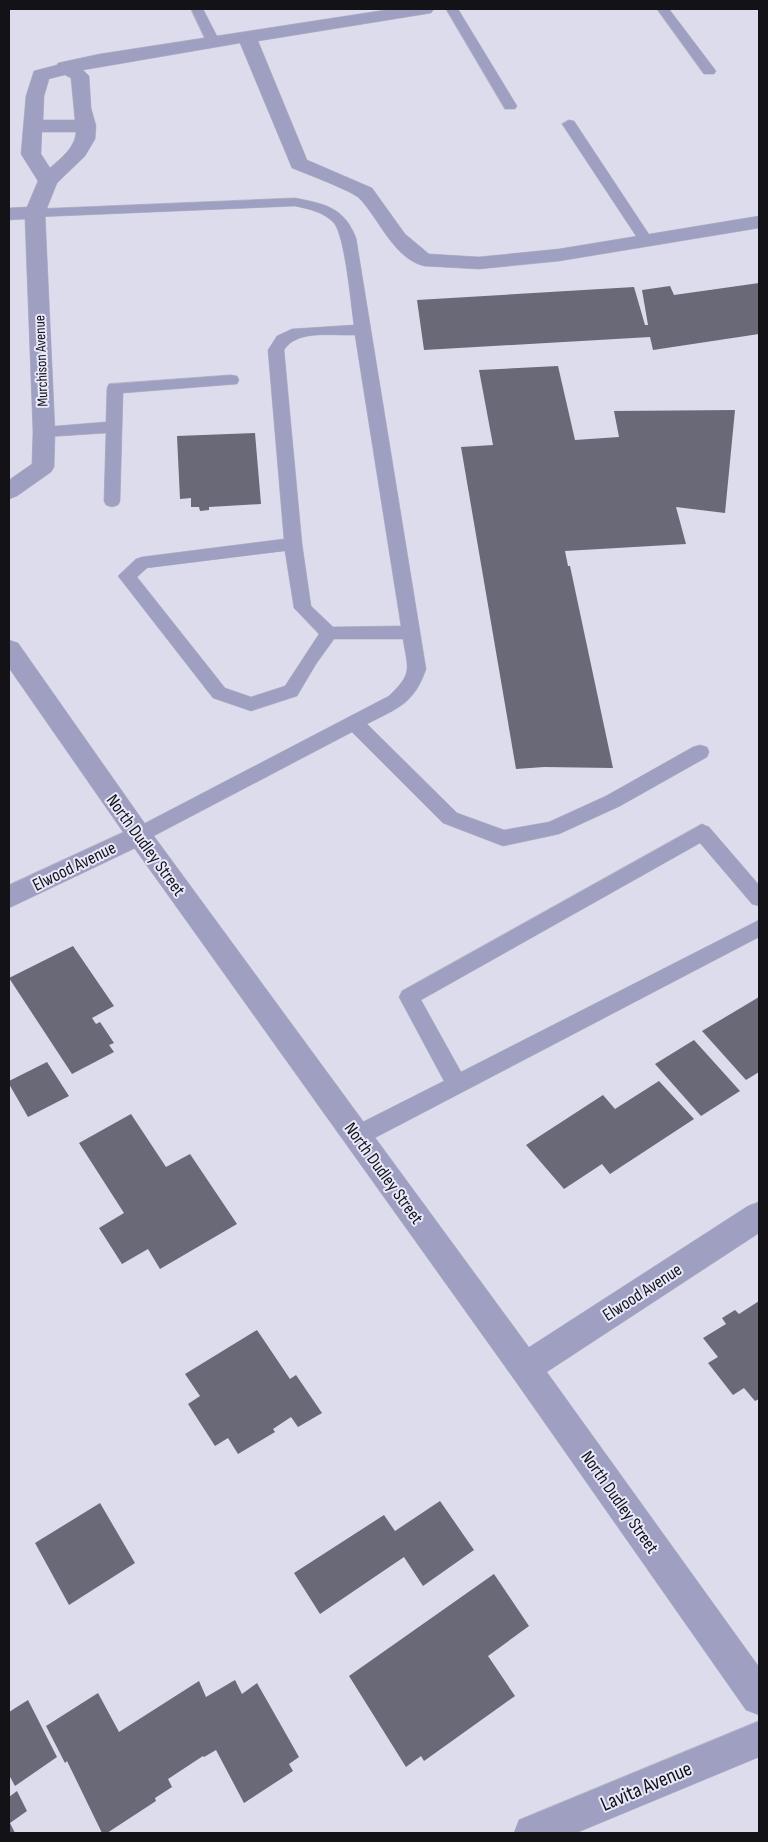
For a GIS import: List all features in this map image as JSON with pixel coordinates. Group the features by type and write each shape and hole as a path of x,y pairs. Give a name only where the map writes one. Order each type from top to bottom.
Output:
{"street":[{"path":"48,181 31,154 35,96 41,75 65,67 414,10"},
{"path":"247,37 299,164 365,192 398,238 424,260 479,263 559,255 759,222"},
{"path":"9,214 35,213 48,181 78,152 85,139 86,126 80,76 65,67"},
{"path":"33,126 86,126"},
{"name":"Murchison Avenue","path":"9,491 43,468 44,432 35,213"},
{"name":"North Dudley Street","path":"9,649 139,835 525,1368 759,1697"},
{"name":"Elwood Avenue","path":"9,897 139,835"},
{"name":"Elwood Avenue","path":"525,1368 759,1216"},
{"name":"Lavita Avenue","path":"532,1833 759,1739"}],"lane":[{"path":"197,9 213,42"},
{"path":"452,9 510,106"},
{"path":"663,9 709,71"},
{"path":"569,124 647,242"},
{"path":"35,213 295,202 316,205 333,213 343,221 349,236 362,330 417,669 411,686 395,701 139,835"},
{"path":"362,330 297,332 283,339 276,350 293,544 303,608 329,633 411,632"},
{"path":"112,501 115,388 231,380"},
{"path":"44,432 114,427"},
{"path":"293,544 142,563 127,576 219,694 251,704 290,691 329,633"},
{"path":"355,723 450,818 503,838 552,829 613,801 700,752"},
{"path":"457,1084 409,997 702,832 759,898"},
{"path":"357,1136 759,928"}],"building":[{"path":"759,283 759,334 653,350 650,337 424,350 417,300 634,287 645,325 648,325 642,290 670,286 674,295"},
{"path":"558,366 575,440 619,437 614,411 735,410 725,513 676,507 686,544 565,551 568,566 570,566 613,768 544,767 516,769 461,447 493,445 479,370"},
{"path":"255,433 261,504 209,507 209,510 200,511 199,507 191,507 191,498 180,499 177,436"},
{"path":"73,946 114,1006 92,1018 96,1024 100,1022 114,1043 109,1045 114,1052 72,1074 9,978"},
{"path":"759,997 759,1072 746,1080 702,1031"},
{"path":"694,1040 740,1091 701,1116 655,1064"},
{"path":"47,1062 69,1096 28,1117 9,1081"},
{"path":"659,1081 694,1119 610,1174 602,1164 564,1189 526,1145 603,1095 615,1109"},
{"path":"131,1114 166,1167 190,1154 237,1224 160,1269 148,1249 122,1264 99,1228 124,1213 79,1143"},
{"path":"759,1301 759,1399 755,1401 744,1388 733,1395 708,1363 718,1357 703,1338 726,1324 722,1318 735,1310 739,1314"},
{"path":"257,1330 290,1379 296,1375 322,1413 298,1427 291,1417 273,1429 275,1432 238,1454 228,1438 215,1446 188,1404 200,1396 185,1374"},
{"path":"440,1501 474,1550 423,1586 404,1557 320,1614 294,1573 384,1515 395,1531"},
{"path":"100,1503 135,1563 69,1605 35,1543"},
{"path":"494,1574 529,1626 488,1656 515,1696 424,1761 421,1756 406,1767 349,1676"},
{"path":"235,1680 242,1694 257,1683 299,1757 289,1764 293,1771 244,1803 216,1750 203,1756 168,1779 172,1787 155,1798 156,1801 107,1833 102,1833 67,1761 65,1763 46,1726 98,1693 119,1732 199,1681 206,1697"},
{"path":"28,1700 57,1757 15,1786 9,1775 9,1712"},
{"path":"17,1791 27,1811 10,1823 15,1833 9,1833 9,1797"}]}
